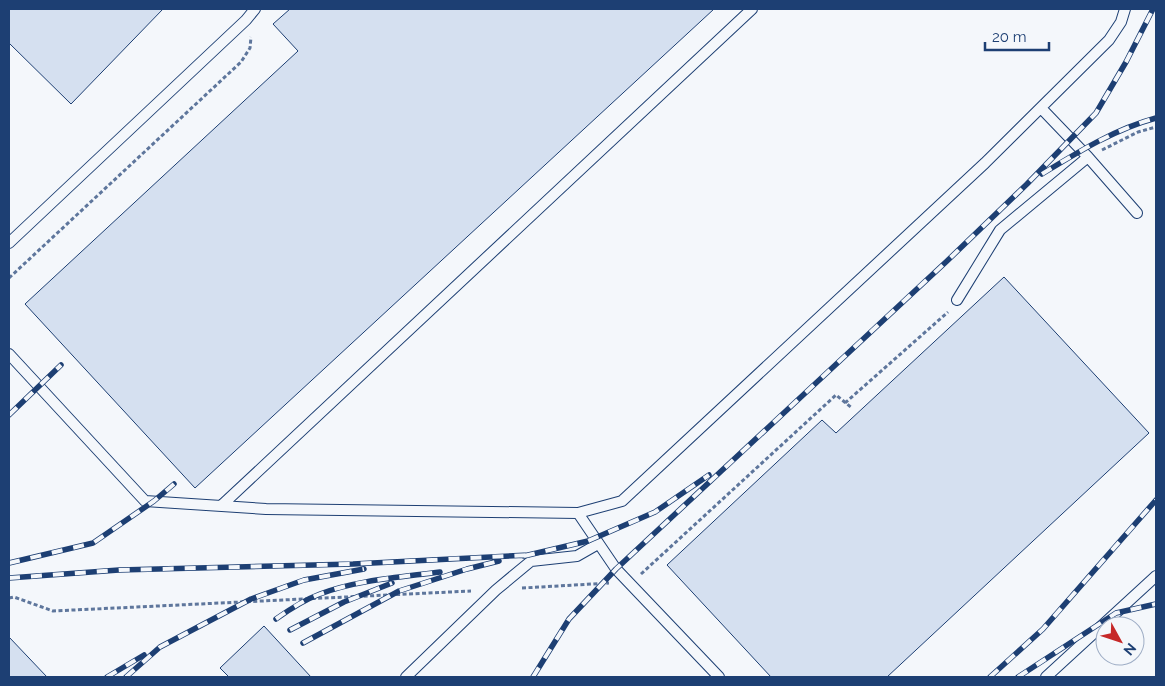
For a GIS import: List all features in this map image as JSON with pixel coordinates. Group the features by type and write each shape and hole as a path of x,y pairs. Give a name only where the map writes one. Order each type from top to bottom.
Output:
{"lane":[{"path":"9,243 246,20 255,9"},
{"path":"221,506 752,9"},
{"path":"9,354 145,501 266,509 578,514 622,501 985,163 1109,40 1121,22 1125,9"},
{"path":"1040,108 1088,157 1137,213"},
{"path":"957,300 1000,230 1088,157"},
{"path":"578,514 616,569 719,677"},
{"path":"406,677 496,590 531,561 577,556 598,544"},
{"path":"1046,677 1156,576"}],"path":[{"path":"9,278 241,62 250,48 251,34 246,20"},
{"path":"1088,157 1138,132 1156,127"},
{"path":"846,403 950,310 957,300"},
{"path":"9,598 14,597 53,611 496,590 602,583 630,584 836,396 852,408"}],"building":[{"path":"9,9 163,9 71,104 9,43"},
{"path":"290,9 714,9 195,488 25,304 298,51 273,24"},
{"path":"1004,277 1149,433 887,677 771,677 667,565 822,420 836,433"},
{"path":"264,626 311,677 229,677 220,668"},
{"path":"9,637 47,677 9,677"}],"railway":[{"path":"533,677 569,619 616,569 947,261 1027,184 1096,113 1126,62 1153,9"},
{"path":"1042,174 1111,135 1156,118"},
{"path":"9,415 61,365"},
{"path":"524,556 588,541 655,512 709,475"},
{"path":"9,563 93,543 154,501 174,484"},
{"path":"990,677 1043,629 1156,500"},
{"path":"9,578 119,570 353,564 529,555"},
{"path":"303,643 399,591 467,569 499,561"},
{"path":"126,677 160,647 251,599 304,580 364,569"},
{"path":"276,619 314,596 334,589 379,580 440,572"},
{"path":"290,630 344,602 392,583"},
{"path":"1018,677 1116,613 1156,604"},
{"path":"107,677 144,655"}]}
